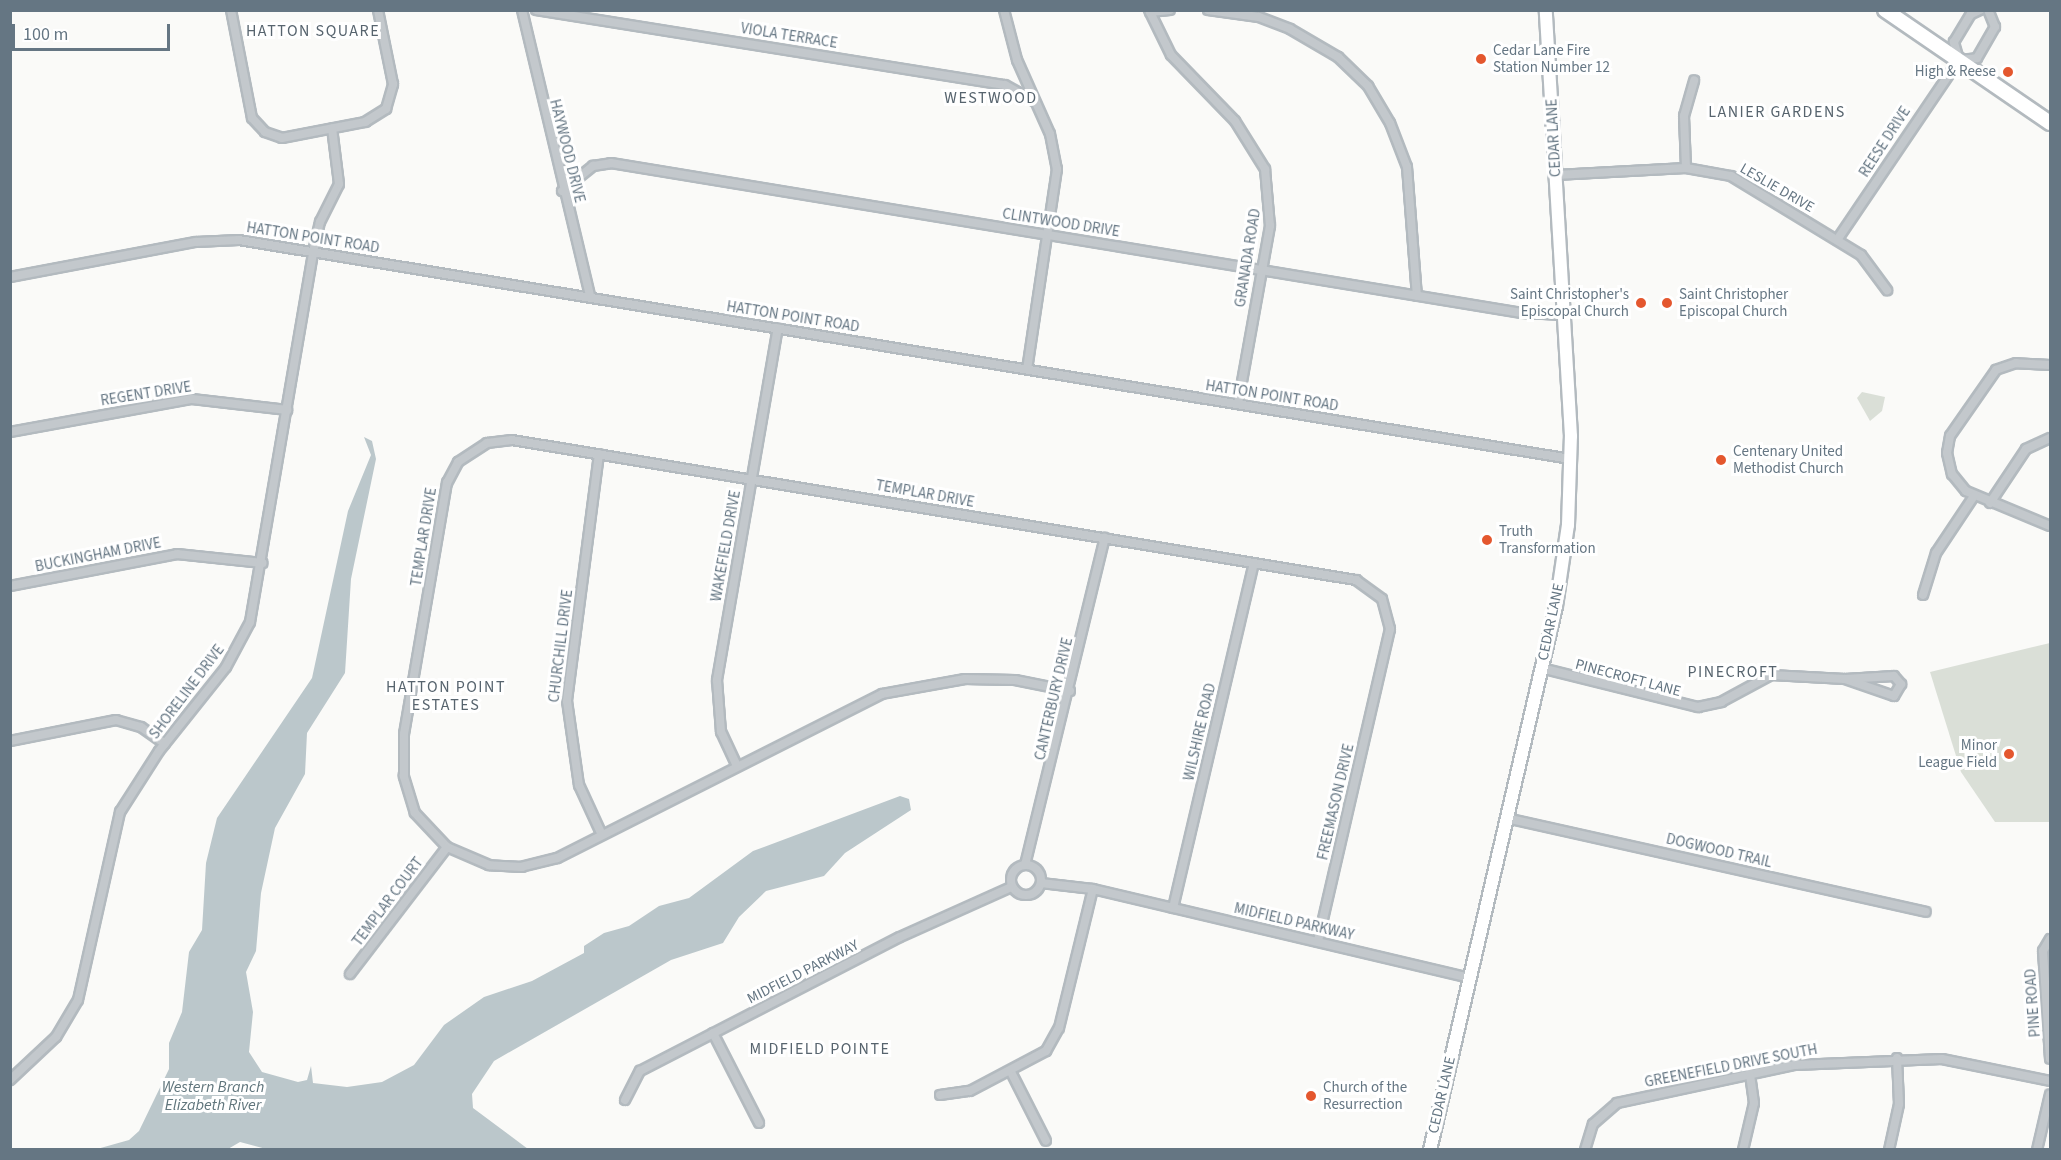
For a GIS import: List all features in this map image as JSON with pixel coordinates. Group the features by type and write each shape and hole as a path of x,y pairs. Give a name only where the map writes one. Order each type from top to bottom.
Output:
{"main road":[{"name":"CEDAR LANE","path":"1430,1149 1562,573 1571,459 1546,10"},
{"path":"1885,10 2050,123"}],"street":[{"path":"231,10 256,125 282,138 375,117 391,102 393,84 378,10"},
{"name":"HAYWOOD DRIVE","path":"522,10 562,191 590,296"},
{"name":"VIOLA TERRACE","path":"536,10 1005,85 1034,101"},
{"path":"1004,10 1034,101 1055,151 1056,188 1027,369"},
{"path":"1149,11 1170,10"},
{"path":"1208,10 1259,16 1290,29 1338,57 1368,86 1390,123 1407,167 1417,296"},
{"path":"1959,60 1954,42 1971,14 1980,10"},
{"name":"REESE DRIVE","path":"1837,240 1959,60 1977,57 1995,27 1988,10"},
{"name":"GRANADA ROAD","path":"1149,11 1171,55 1235,121 1262,161 1270,207 1238,404"},
{"path":"1686,168 1684,116 1694,80"},
{"name":"SHORELINE DRIVE","path":"10,1080 56,1037 78,1000 113,830 129,795 240,643 263,563 313,252 320,222 339,184 332,128"},
{"name":"CLINTWOOD DRIVE","path":"562,191 593,166 611,163 1417,296 1564,315"},
{"name":"LESLIE DRIVE","path":"1556,175 1686,168 1747,184 1870,263 1887,290"},
{"name":"HATTON POINT ROAD","path":"10,277 217,240 313,252 590,296 1571,459"},
{"name":"WAKEFIELD DRIVE","path":"737,766 721,732 716,698 778,328"},
{"path":"2050,364 2016,363 1996,370 1950,436 1952,474 1974,496 2050,526"},
{"name":"REGENT DRIVE","path":"10,432 192,399 287,410"},
{"path":"1990,503 2026,449 2050,438"},
{"name":"TEMPLAR DRIVE","path":"1070,691 992,678 909,687 872,698 557,858 522,867 489,865 447,847 415,813 402,757 451,471 476,447 512,440 1356,580 1375,591 1389,619 1381,669"},
{"name":"CHURCHILL DRIVE","path":"599,454 567,700 577,777 602,834"},
{"path":"1923,595 1936,553 1974,496"},
{"name":"CANTERBURY DRIVE","path":"1025,865 1070,691 1105,538"},
{"name":"BUCKINGHAM DRIVE","path":"10,586 177,554 263,563"},
{"name":"WILSHIRE ROAD","path":"1173,908 1254,563"},
{"name":"FREEMASON DRIVE","path":"1318,942 1381,669"},
{"name":"PINECROFT LANE","path":"1541,669 1698,707 1721,702 1771,675 1845,679 1887,675 1899,680 1900,690 1888,695 1845,679"},
{"path":"10,741 116,720 141,727 165,744"},
{"name":"DOGWOOD TRAIL","path":"1506,818 1926,912"},
{"name":"TEMPLAR COURT","path":"350,974 447,847"},
{"path":"1025,865 1034,867 1041,884 1028,896 1011,887 1010,877 1025,865"},
{"name":"MIDFIELD PARKWAY","path":"1041,884 1093,889 1469,978"},
{"name":"MIDFIELD PARKWAY","path":"625,1100 640,1071 900,937 1011,887"},
{"path":"940,1095 970,1091 1041,1055 1059,1028 1093,889"},
{"name":"PINE ROAD","path":"2047,942 2050,1059"},
{"path":"713,1033 759,1123"},
{"path":"1889,1149 1899,1104 1897,1058"},
{"name":"GREENEFIELD DRIVE SOUTH","path":"1585,1149 1593,1124 1617,1103 1750,1073 1897,1058 1972,1063 2050,1081"},
{"path":"1011,1072 1046,1141"},
{"path":"1743,1149 1754,1103 1750,1073"},
{"path":"2037,1149 2050,1094"}],"shaded area":[{"path":"1862,392 1885,397 1882,411 1870,421 1857,398"},
{"path":"2050,643 2050,822 1995,822 1961,772 1930,672"}],"water":[{"name":"Western Branch Elizabeth River","path":"364,437 372,441 376,459 351,579 345,673 307,733 305,774 275,828 261,893 256,951 246,972 253,1012 249,1052 262,1072 298,1082 307,1080 311,1066 313,1083 347,1087 382,1082 414,1065 444,1025 484,997 532,981 584,953 584,946 604,933 629,926 659,906 689,898 753,851 900,796 909,799 911,810 845,853 824,876 766,891 739,917 723,943 671,960 494,1061 472,1094 473,1108 528,1149 270,1150 240,1142 228,1149 97,1149 129,1140 139,1131 169,1069 169,1043 182,1012 189,952 202,930 206,863 217,818 312,678 348,511 371,455"}],"place":[{"name":"Cedar Lane Fire Station Number 12","path":"1481,59"},
{"name":"High & Reese","path":"2008,72"},
{"name":"Saint Christopher's Episcopal Church","path":"1641,303"},
{"name":"Saint Christopher Episcopal Church","path":"1667,303"},
{"name":"Centenary United Methodist Church","path":"1721,460"},
{"name":"Truth Transformation","path":"1487,540"},
{"name":"Minor League Field","path":"2009,754"},
{"name":"Church of the Resurrection","path":"1311,1096"}],"district":[{"name":"HATTON SQUARE","path":"313,31"},
{"name":"WESTWOOD","path":"991,98"},
{"name":"LANIER GARDENS","path":"1777,112"},
{"name":"PINECROFT","path":"1733,672"},
{"name":"HATTON POINT ESTATES","path":"446,696"},
{"name":"MIDFIELD POINTE","path":"820,1049"}]}
